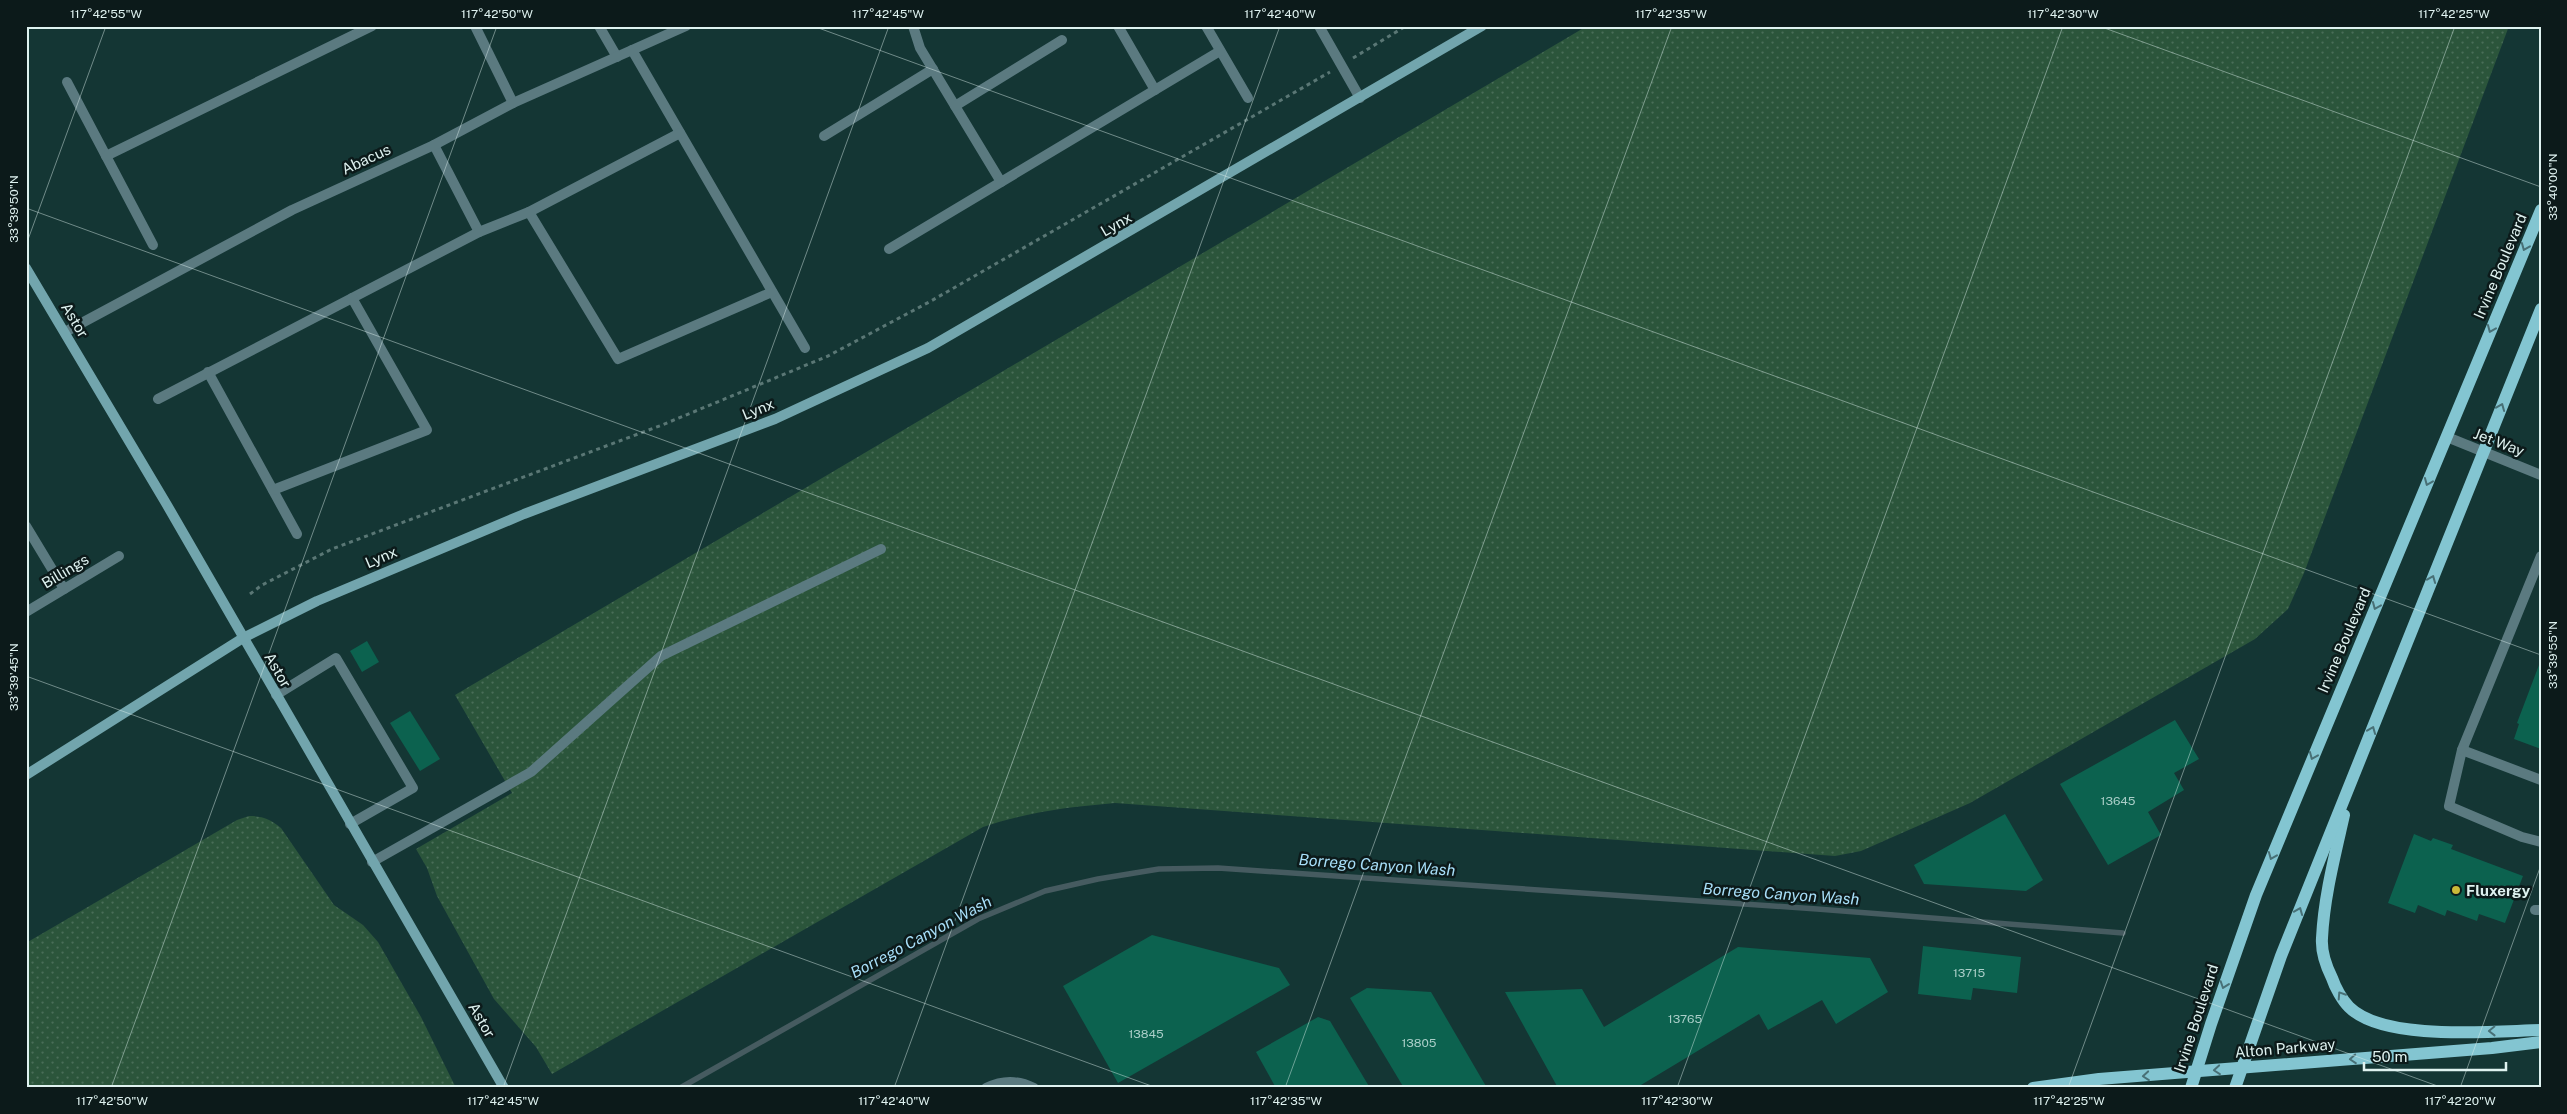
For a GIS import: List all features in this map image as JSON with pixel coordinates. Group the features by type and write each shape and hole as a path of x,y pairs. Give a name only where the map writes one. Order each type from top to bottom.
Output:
{"main road":[{"name":"Irvine Boulevard","path":"2191,1088 2194,1072 2256,895 2541,210"},
{"path":"2235,1088 2240,1068 2281,956 2541,309"},
{"path":"2353,775 2335,854 2322,939 2325,961 2335,986 2349,1008 2371,1021 2412,1031 2541,1030"},
{"name":"Alton Parkway","path":"2032,1088 2194,1072 2492,1048 2541,1042"}],"street":[{"path":"106,156 372,26"},
{"path":"476,26 513,102"},
{"path":"599,26 617,57"},
{"name":"Abacus","path":"65,332 292,210 434,145 513,102 686,26"},
{"path":"912,26 920,48 1001,182"},
{"path":"1118,26 1155,90"},
{"path":"1206,26 1248,98"},
{"path":"1319,26 1360,98"},
{"name":"Lynx","path":"26,776 243,638 317,601 432,552 775,419 928,348 1482,26"},
{"path":"956,106 1062,40"},
{"path":"632,50 806,348"},
{"path":"889,249 1220,50"},
{"path":"824,136 933,69"},
{"path":"67,82 153,245"},
{"path":"158,399 479,232 529,212 680,133"},
{"path":"434,145 479,232"},
{"path":"529,212 618,359 772,292"},
{"name":"Astor","path":"26,268 504,1088"},
{"path":"272,490 427,430 352,298"},
{"path":"208,372 297,534"},
{"name":"Jet Way","path":"2446,437 2541,475"},
{"path":"26,526 64,589"},
{"path":"372,862 531,772 661,656 881,549"},
{"name":"Billings","path":"26,612 119,556"},
{"path":"2541,556 2462,750 2449,806 2522,837 2541,842"},
{"path":"276,695 336,658 413,788 350,824"},
{"path":"2462,750 2541,780"},
{"path":"986,1088 998,1082 1020,1082 1034,1088"}],"path":[{"path":"1362,53 1406,26"}],"green space":[{"path":"1587,26 2509,26 2304,573 2288,609 2255,639 1970,803 1861,851 1835,856 1115,803 1065,808 1032,814 983,827 552,1074 536,1047 494,999 437,896 427,868 416,849 512,793 455,695"},
{"path":"249,816 266,819 281,828 334,905 363,925 378,942 421,1017 456,1088 26,1088 26,943 237,820"}],"building":[{"path":"367,641 379,662 362,672 350,651"},
{"path":"2539,665 2541,665 2541,749 2514,739 2519,724 2517,723"},
{"path":"410,711 440,759 420,771 390,723"},
{"path":"2175,720 2199,759 2174,773 2184,790 2148,812 2161,835 2108,865 2060,784"},
{"path":"2005,814 2043,880 2026,891 1924,884 1914,865"},
{"name":"Fluxergy","path":"2414,834 2431,841 2433,838 2453,845 2451,849 2523,876 2505,923 2479,914 2477,921 2447,910 2445,916 2418,905 2415,913 2388,903"},
{"path":"1152,935 1279,968 1290,985 1118,1083 1063,986"},
{"path":"1923,946 2021,957 2017,993 1973,988 1971,1000 1918,994"},
{"path":"1738,947 1870,958 1888,992 1836,1024 1822,1000 1768,1030 1759,1014 1636,1088 1558,1088 1505,992 1582,989 1604,1027"},
{"path":"1367,988 1431,992 1487,1088 1404,1088 1350,998"},
{"path":"1318,1017 1330,1021 1370,1088 1276,1088 1256,1052"}],"waterway":[{"name":"Borrego Canyon Wash","path":"680,1088 978,919 1045,891 1098,879 1159,869 1218,868 1817,909 2123,933"}],"place":[{"name":"Fluxergy","path":"2456,890"}]}
